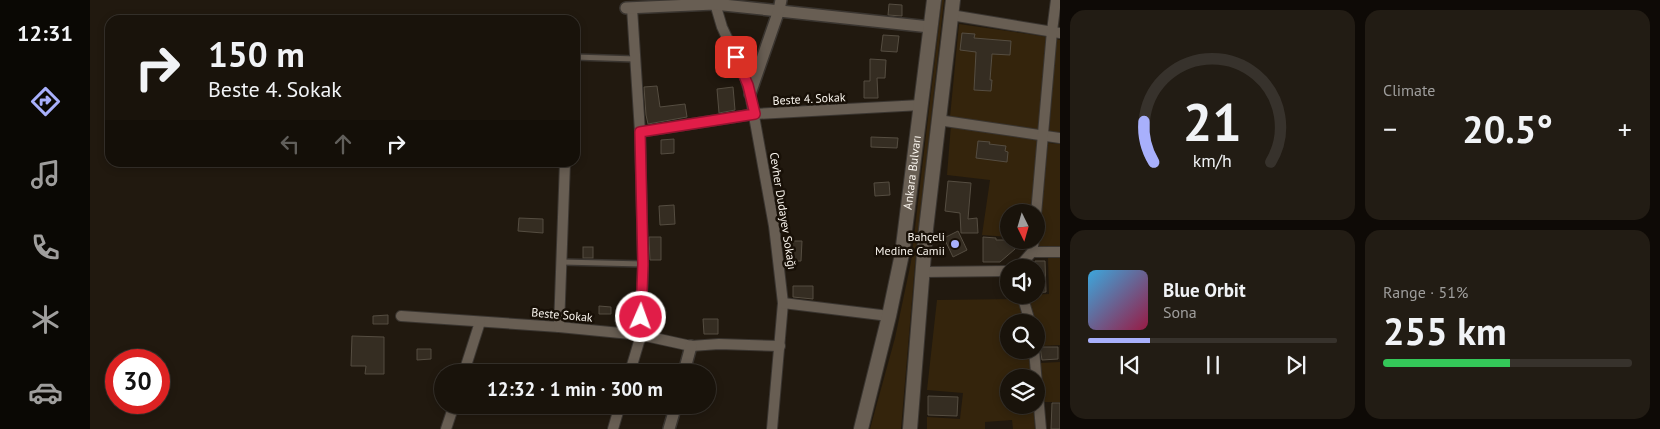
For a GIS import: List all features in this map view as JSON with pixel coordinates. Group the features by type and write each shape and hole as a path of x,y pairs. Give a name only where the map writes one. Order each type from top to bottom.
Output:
{"main road":[{"name":"Ankara Bulvarı","path":"861,425 889,316 902,254 934,0"},
{"name":"Ankara Bulvarı","path":"910,429 938,120 953,0"}],"street":[{"path":"1037,204 1056,32 1056,0"},
{"path":"632,364 641,335 643,264 640,132 635,59 628,5 714,2 780,5 930,27"},
{"name":"Cevher Dudayev Sokağı","path":"714,2 728,42 744,74 750,94 774,226 783,303 772,429"},
{"path":"750,94 780,5"},
{"path":"951,15 1056,32"},
{"name":"Beste 4. Sokak","path":"640,132 755,114 921,105"},
{"path":"938,120 1060,138"},
{"path":"559,327 564,167"},
{"path":"1026,259 1032,249"},
{"path":"1032,252 1060,252"},
{"path":"923,272 1000,271"},
{"path":"783,303 889,316"},
{"name":"Beste Sokak","path":"401,316 559,327 641,335 691,346 719,344 780,346"},
{"path":"467,364 480,322"},
{"path":"686,364 691,346"},
{"path":"1035,359 1041,429"},
{"path":"446,429 451,414"},
{"path":"612,429 617,414"},
{"path":"669,429 673,414"}],"lane":[{"path":"580,57 635,59"},
{"path":"562,262 643,264"}],"shaded area":[{"path":"942,0 944,0 915,264 901,429 870,429 895,338 911,262"},
{"path":"959,24 1048,37 1039,131 950,117"},
{"path":"1056,39 1060,40 1060,134 1049,133"},
{"path":"951,125 1039,140 1034,204 1000,204 1000,236 982,235 990,180 947,175"},
{"path":"1048,143 1060,144 1060,248 1045,248 1045,204 1042,204"},
{"path":"1048,258 1060,258 1060,345 1045,346 1045,314 1032,314 1029,304 1045,304 1045,294 1049,294"},
{"path":"1000,299 1000,304 1019,304 1022,314 1000,314 1000,359 1029,359 1030,369 1000,369 1000,414 1034,414 1035,429 1013,429 1012,420 985,422 985,429 927,429 927,417 960,419 963,393 927,390 937,300"},
{"path":"1060,362 1060,402 1045,402 1045,369 1040,369 1040,363"}],"building":[{"path":"889,4 902,5 902,16 888,15"},
{"path":"962,33 975,34 974,38 1011,41 1010,55 992,54 991,91 974,90 976,52 960,50"},
{"path":"883,35 899,36 897,52 881,51"},
{"path":"870,59 886,60 885,78 877,78 878,98 864,98 864,81 870,81"},
{"path":"657,86 660,107 685,104 687,117 648,124 644,87"},
{"path":"733,87 735,110 719,113 717,89"},
{"path":"871,137 898,138 897,148 871,147"},
{"path":"674,139 674,153 661,154 661,140"},
{"path":"978,141 1006,146 1005,151 1008,152 1007,162 976,158"},
{"path":"948,181 971,183 968,219 977,218 978,233 961,233 960,213 945,211"},
{"path":"889,182 890,195 875,196 874,183"},
{"path":"674,205 675,224 660,225 659,206"},
{"path":"519,218 543,219 543,233 518,231"},
{"name":"Bahçeli Medine Camii","path":"958,231 967,250 953,257 944,238"},
{"path":"649,237 661,237 661,260 650,260"},
{"path":"983,237 1000,240 1000,249 1015,249 1003,259 1000,259 1000,262 983,262"},
{"path":"787,241 802,241 801,261 787,261"},
{"path":"583,247 593,247 593,258 583,258"},
{"path":"793,286 813,286 813,299 793,297"},
{"path":"599,306 611,307 611,314 599,314"},
{"path":"388,315 388,324 373,324 373,316"},
{"path":"703,319 718,319 718,334 704,334"},
{"path":"352,336 384,337 384,374 365,374 366,366 351,366"},
{"path":"1045,347 1058,347 1058,359 1042,360 1045,359"},
{"path":"417,349 431,349 431,359 417,360"},
{"path":"928,396 958,397 957,416 928,415"},
{"path":"1052,403 1060,403 1060,429 1051,429"}],"place":[{"name":"Bahçeli Medine Camii","path":"955,244"}],"route":[{"path":"641,317 643,264 640,132 755,114 748,85 736,57"}]}
